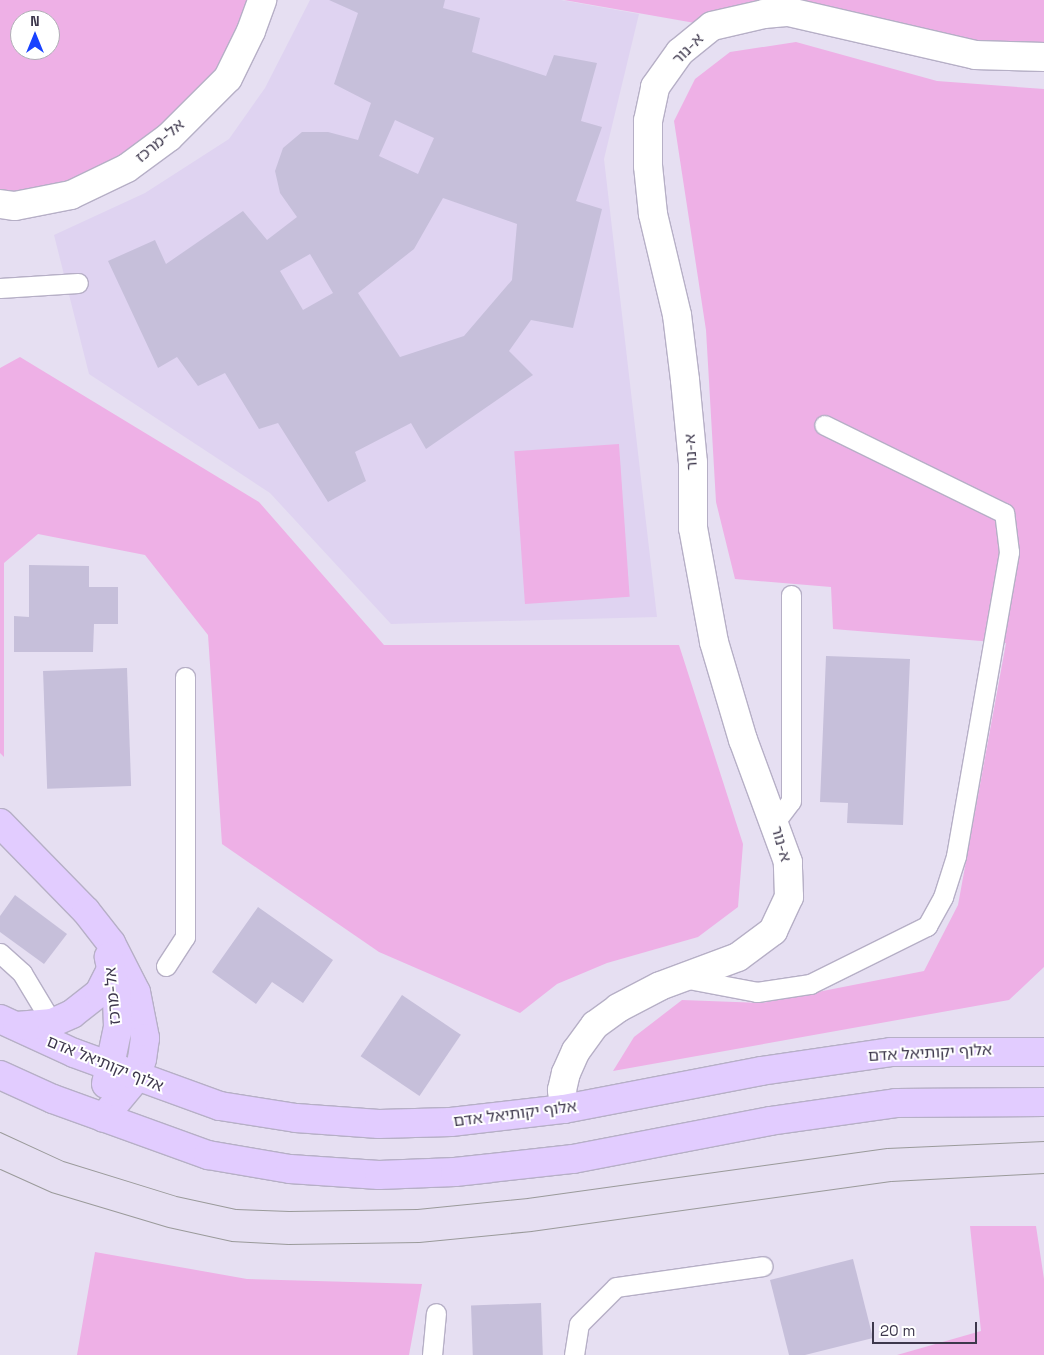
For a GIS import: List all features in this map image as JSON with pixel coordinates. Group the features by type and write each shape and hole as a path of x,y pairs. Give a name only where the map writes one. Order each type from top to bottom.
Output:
{"street":[{"name":"אל-מרכז","path":"0,204 15,206 70,195 127,168 169,136 228,78 252,31 262,0"},
{"name":"א-נור","path":"564,1109 562,1090 566,1073 576,1051 594,1025 618,1008 683,978 738,957 773,931 789,896 788,862 776,822 743,740 714,642 693,528 693,463 677,315 652,214 648,166 648,122 656,87 680,52 712,26 764,14 789,12 975,55 1044,57"},
{"name":"אל-מרכז","path":"0,823 86,911 111,943 136,992 145,1038 137,1077 103,1118"},
{"name":"אל-מרכז","path":"86,911 103,941 112,967 118,1026 108,1066 103,1118"},
{"path":"8,1022 52,1023 72,1014 94,997 112,967"},
{"name":"אלוף יקותיאל אדם","path":"8,1022 108,1066 220,1106 296,1118 379,1124 433,1122 564,1109 761,1071 892,1052 1044,1052"},
{"path":"0,1075 103,1118 208,1155 290,1169 379,1175 455,1172 573,1159 770,1121 896,1103 1044,1102"}],"lane":[{"path":"0,288 78,283"},
{"path":"683,978 757,992 810,984 927,926 943,896 956,856 1009,552 1004,513 824,425"},
{"path":"776,822 791,801 791,595"},
{"path":"166,966 185,937 185,677"},
{"path":"0,953 22,973 52,1023"},
{"path":"574,1355 579,1324 616,1287 763,1266"},
{"path":"432,1355 436,1313"}],"shaded area":[{"path":"0,0 1044,0 1044,1355 0,1355"},
{"path":"0,0 261,0 228,78 169,137 15,206 0,203"},
{"path":"310,0 561,0 639,14 604,159 657,617 391,624 270,493 89,374 54,235 145,193 229,139 265,88"},
{"path":"564,0 1044,0 1044,51 764,14 712,26"},
{"path":"796,42 937,81 1044,89 1044,967 1009,1000 613,1071 634,1037 682,1000 762,1003 924,971 958,905 1006,643 833,629 831,587 735,579 716,502 706,330 674,121 695,79 730,52"},
{"path":"20,357 259,502 384,645 679,645 743,844 738,907 698,937 607,963 557,984 520,1013 379,952 222,844 208,635 145,555 38,534 4,563 4,757 0,753 0,368"},
{"path":"619,444 630,597 525,604 514,451"},
{"path":"970,1226 1036,1226 1044,1279 1044,1355 897,1355 981,1331"},
{"path":"95,1252 247,1279 422,1284 409,1355 77,1355"}],"building":[{"path":"329,0 445,0 443,8 480,18 472,52 546,76 554,55 597,63 581,121 602,127 576,201 602,209 573,328 531,320 509,351 533,375 426,449 411,423 355,452 366,481 328,502 278,423 259,429 225,373 198,386 177,357 158,368 108,261 155,240 166,264 243,211 267,240 297,217 280,193 275,171 283,148 302,132 328,132 358,140 371,103 334,84 358,13","holes":["395,120 434,138 418,174 379,156","443,198 517,224 512,280 464,336 400,357 358,293 414,249","310,254 333,293 303,310 280,271"]},
{"path":"29,565 89,566 89,587 118,587 118,624 94,624 93,652 14,652 14,616 29,617"},
{"path":"826,656 910,659 903,825 847,823 848,803 820,802"},
{"path":"127,668 131,786 47,789 43,671"},
{"path":"15,895 67,934 44,964 0,932 0,916"},
{"path":"258,907 333,960 303,1003 272,982 256,1004 212,972"},
{"path":"402,995 461,1035 419,1096 361,1056"},
{"path":"853,1259 873,1338 805,1355 789,1355 770,1280"},
{"path":"541,1303 543,1355 473,1355 471,1305"}],"tram line":[{"path":"0,1132 63,1161 176,1196 236,1209 289,1211 417,1209 527,1198 887,1148 1044,1141"},
{"path":"0,1169 51,1192 168,1227 231,1241 288,1244 419,1242 531,1231 891,1181 1044,1173"}]}
